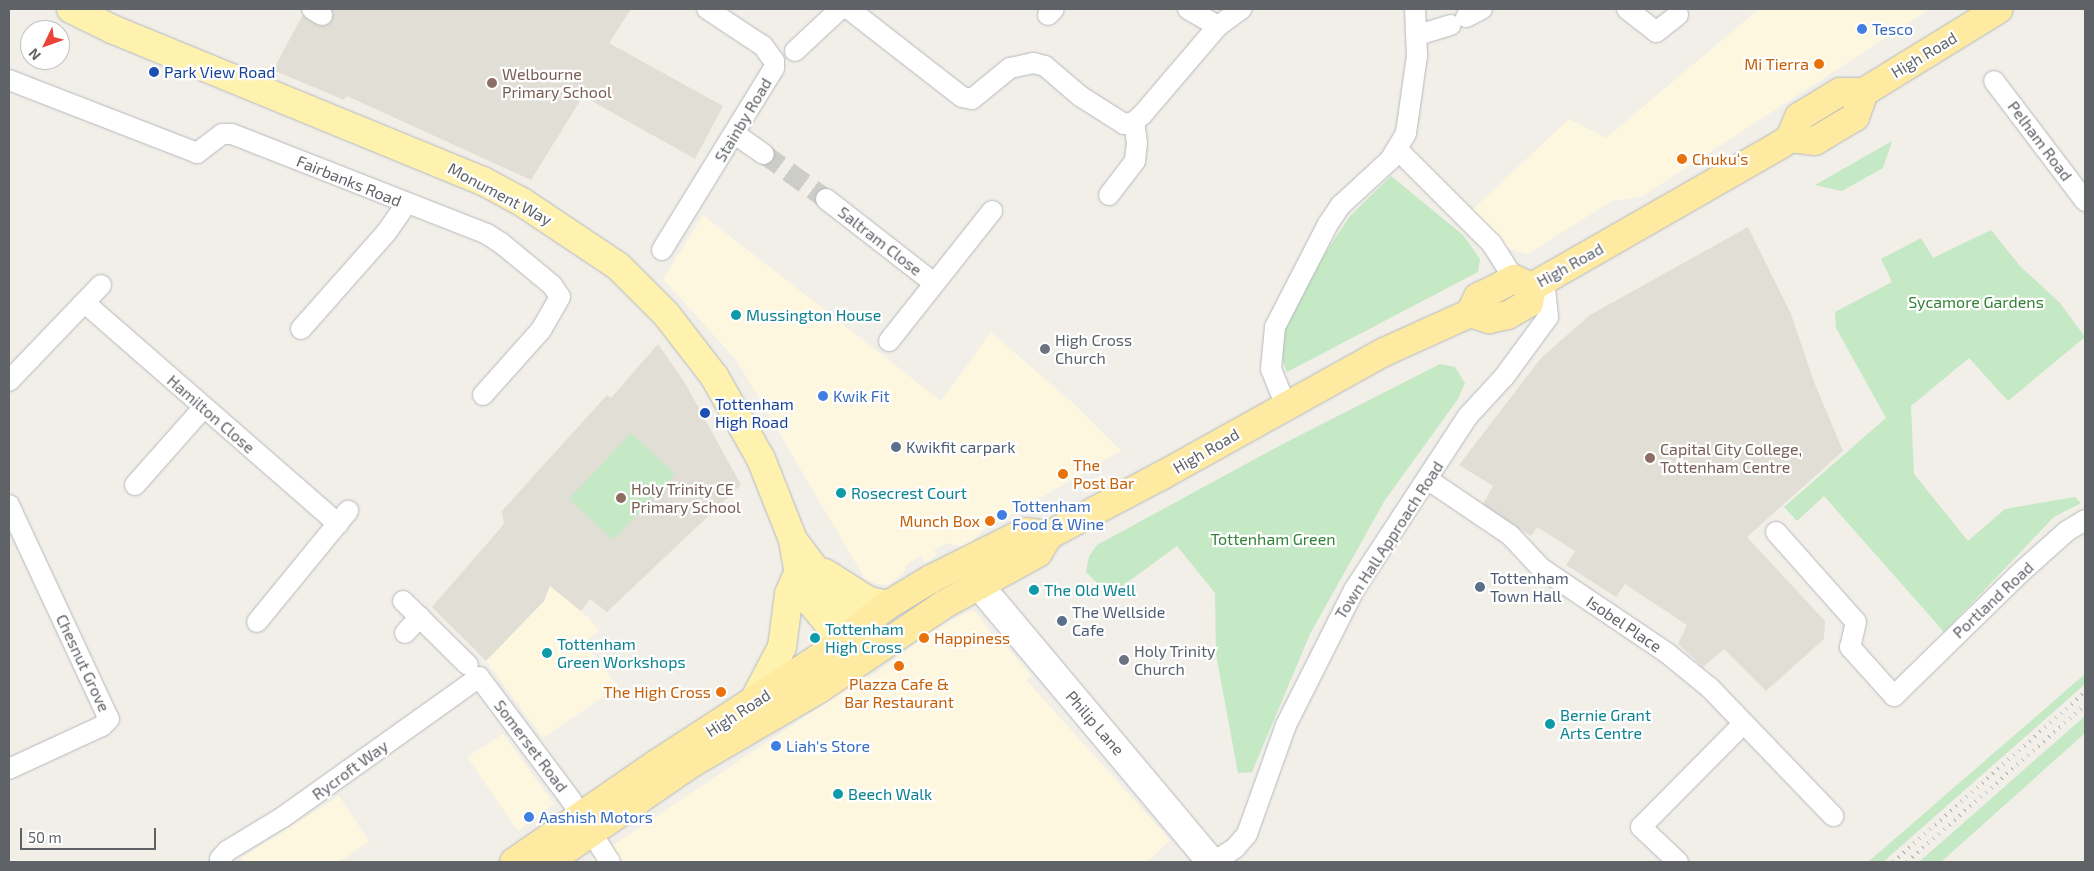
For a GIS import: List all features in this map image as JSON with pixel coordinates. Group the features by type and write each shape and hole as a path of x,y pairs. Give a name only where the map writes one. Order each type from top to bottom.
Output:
{"highway":[{"name":"High Road","path":"548,862 585,824 888,605 970,574 1038,553 1049,535 1382,353 1470,313 1478,297 1530,282 1790,138 1799,117 1814,107 1840,92 1864,92 1999,9"},
{"name":"High Road","path":"514,862 692,763 866,657 970,574"}],"main road":[{"name":"Monument Way","path":"71,9 128,36 483,181 522,202 618,266 666,314 714,376 761,459 807,572 802,592 850,634 866,657"},
{"path":"752,704 782,647 789,594 807,572 869,601 888,605"},
{"name":"Philip Lane","path":"970,574 1212,862"}],"street":[{"name":"Stainby Road","path":"662,250 784,56 763,46 707,9"},
{"path":"784,56 840,9"},
{"path":"849,9 962,98 972,99 1010,68 1033,63 1045,66 1113,120 1124,124 1134,122 1218,26 1241,9"},
{"path":"1188,9 1218,26"},
{"path":"1286,406 1272,370 1275,327 1280,314 1341,205 1398,150 1411,113 1418,35 1416,9"},
{"path":"1627,9 1656,32 1678,14"},
{"path":"1418,35 1466,17"},
{"name":"Fairbanks Road","path":"9,80 197,153 222,134 232,134 406,204 487,234 501,242 552,285 560,297 541,330 483,395"},
{"name":"Pelham Road","path":"1994,81 2085,202"},
{"path":"1109,195 1135,162 1137,143 1134,122"},
{"path":"735,134 764,154"},
{"path":"1398,150 1530,282"},
{"name":"Saltram Close","path":"826,199 934,283"},
{"path":"301,329 386,233 406,204"},
{"name":"Saltram Close","path":"889,341 992,211"},
{"name":"Town Hall Approach Road","path":"1212,862 1235,848 1247,834 1266,775 1314,667 1354,590 1449,448 1468,416 1504,377 1548,317 1530,282"},
{"path":"9,381 101,285"},
{"name":"Hamilton Close","path":"85,303 204,407 343,518 257,622"},
{"path":"135,485 204,407"},
{"name":"Isobel Place","path":"1427,479 1510,535 1541,568 1667,653 1710,688 1833,816"},
{"name":"Chesnut Grove","path":"9,505 109,719 102,726 9,769"},
{"name":"Portland Road","path":"1776,532 1856,622 1850,647 1894,696 2020,573 2067,531 2085,520"},
{"name":"Somerset Road","path":"403,601 473,671 545,764 610,862"},
{"path":"405,633 420,617"},
{"name":"Rycroft Way","path":"220,861 227,851 269,827 473,671"},
{"path":"1678,862 1641,827 1743,724"}],"shaded area":[{"name":"Welbourne Primary School","path":"306,9 631,9 609,43 723,106 695,159 583,96 531,180 347,96 344,100 273,70"},
{"path":"1759,9 1930,9 1641,197 1612,201 1528,254 1503,247 1470,212 1569,119 1606,138"},
{"path":"703,215 941,401 991,332 1074,404 1121,451 1000,521 996,518 966,547 947,543 934,550 937,555 925,563 920,556 906,565 904,573 889,585 876,584 865,579 737,361 663,279"},
{"name":"Capital City College, Tottenham Centre","path":"1748,227 1791,314 1814,382 1843,451 1747,537 1825,621 1824,639 1766,691 1724,649 1703,667 1678,644 1687,625 1625,584 1616,597 1566,565 1575,551 1537,527 1531,536 1482,506 1493,486 1459,465 1541,358 1590,315"},
{"name":"Holy Trinity CE Primary School","path":"658,344 685,383 741,485 607,612 590,599 581,611 550,586 544,601 486,661 432,607 504,524 502,511 607,395 611,398"},
{"path":"550,586 589,618 599,631 584,642 618,687 543,738 486,661 544,601"},
{"path":"969,611 976,612 992,634 997,636 1031,675 1026,680 1170,840 1147,862 588,862 867,675 869,678 934,630"},
{"path":"503,734 554,804 518,831 467,757"},
{"path":"339,796 369,841 339,862 242,862 241,858"}],"green space":[{"path":"1892,141 1883,168 1842,191 1815,185"},
{"path":"1391,176 1463,235 1480,259 1478,272 1287,372 1278,348 1283,329 1310,276 1350,216"},
{"name":"Sycamore Gardens","path":"1991,230 2020,266 2060,303 2085,337 2008,401 1969,358 1911,406 1914,474 1968,541 2005,509 2075,497 2081,503 2054,517 1944,632 1824,496 1797,521 1784,507 1886,418 1836,328 1835,312 1892,282 1881,259 1921,238 1933,258"},
{"name":"Tottenham Green","path":"1440,364 1455,367 1465,383 1458,399 1385,500 1310,634 1252,772 1238,773 1216,654 1215,593 1177,546 1117,590 1099,585 1086,572 1089,556 1097,545 1277,447"},
{"path":"631,433 675,474 613,540 569,499"},
{"path":"2085,674 2085,684 1883,862 1868,862"},
{"path":"2085,716 2085,733 1941,862 1919,862"}],"tunnel":[{"path":"764,154 826,199"}],"railway":[{"path":"1893,862 2085,692"},
{"path":"1907,862 2085,705"}],"place":[{"name":"Tesco","path":"1862,29"},
{"name":"Mi Tierra","path":"1819,64"},
{"name":"Park View Road","path":"154,72"},
{"name":"Welbourne Primary School","path":"492,83"},
{"name":"Chuku‘s","path":"1682,159"},
{"name":"Mussington House","path":"736,315"},
{"name":"High Cross Church","path":"1045,349"},
{"name":"Kwik Fit","path":"823,396"},
{"name":"Tottenham High Road","path":"705,413"},
{"name":"Kwikfit carpark","path":"896,447"},
{"name":"Capital City College, Tottenham Centre","path":"1650,458"},
{"name":"The Post Bar","path":"1063,474"},
{"name":"Rosecrest Court","path":"841,493"},
{"name":"Holy Trinity CE Primary School","path":"621,498"},
{"name":"Tottenham Food & Wine","path":"1002,515"},
{"name":"Munch Box","path":"990,521"},
{"name":"Tottenham Town Hall","path":"1480,587"},
{"name":"The Old Well","path":"1034,590"},
{"name":"The Wellside Cafe","path":"1062,621"},
{"name":"Tottenham High Cross","path":"815,638"},
{"name":"Happiness","path":"924,638"},
{"name":"Tottenham Green Workshops","path":"547,653"},
{"name":"Holy Trinity Church","path":"1124,660"},
{"name":"Plazza Cafe & Bar Restaurant","path":"899,666"},
{"name":"The High Cross","path":"721,692"},
{"name":"Bernie Grant Arts Centre","path":"1550,724"},
{"name":"Liah's Store","path":"776,746"},
{"name":"Beech Walk","path":"838,794"},
{"name":"Aashish Motors","path":"529,817"}]}
